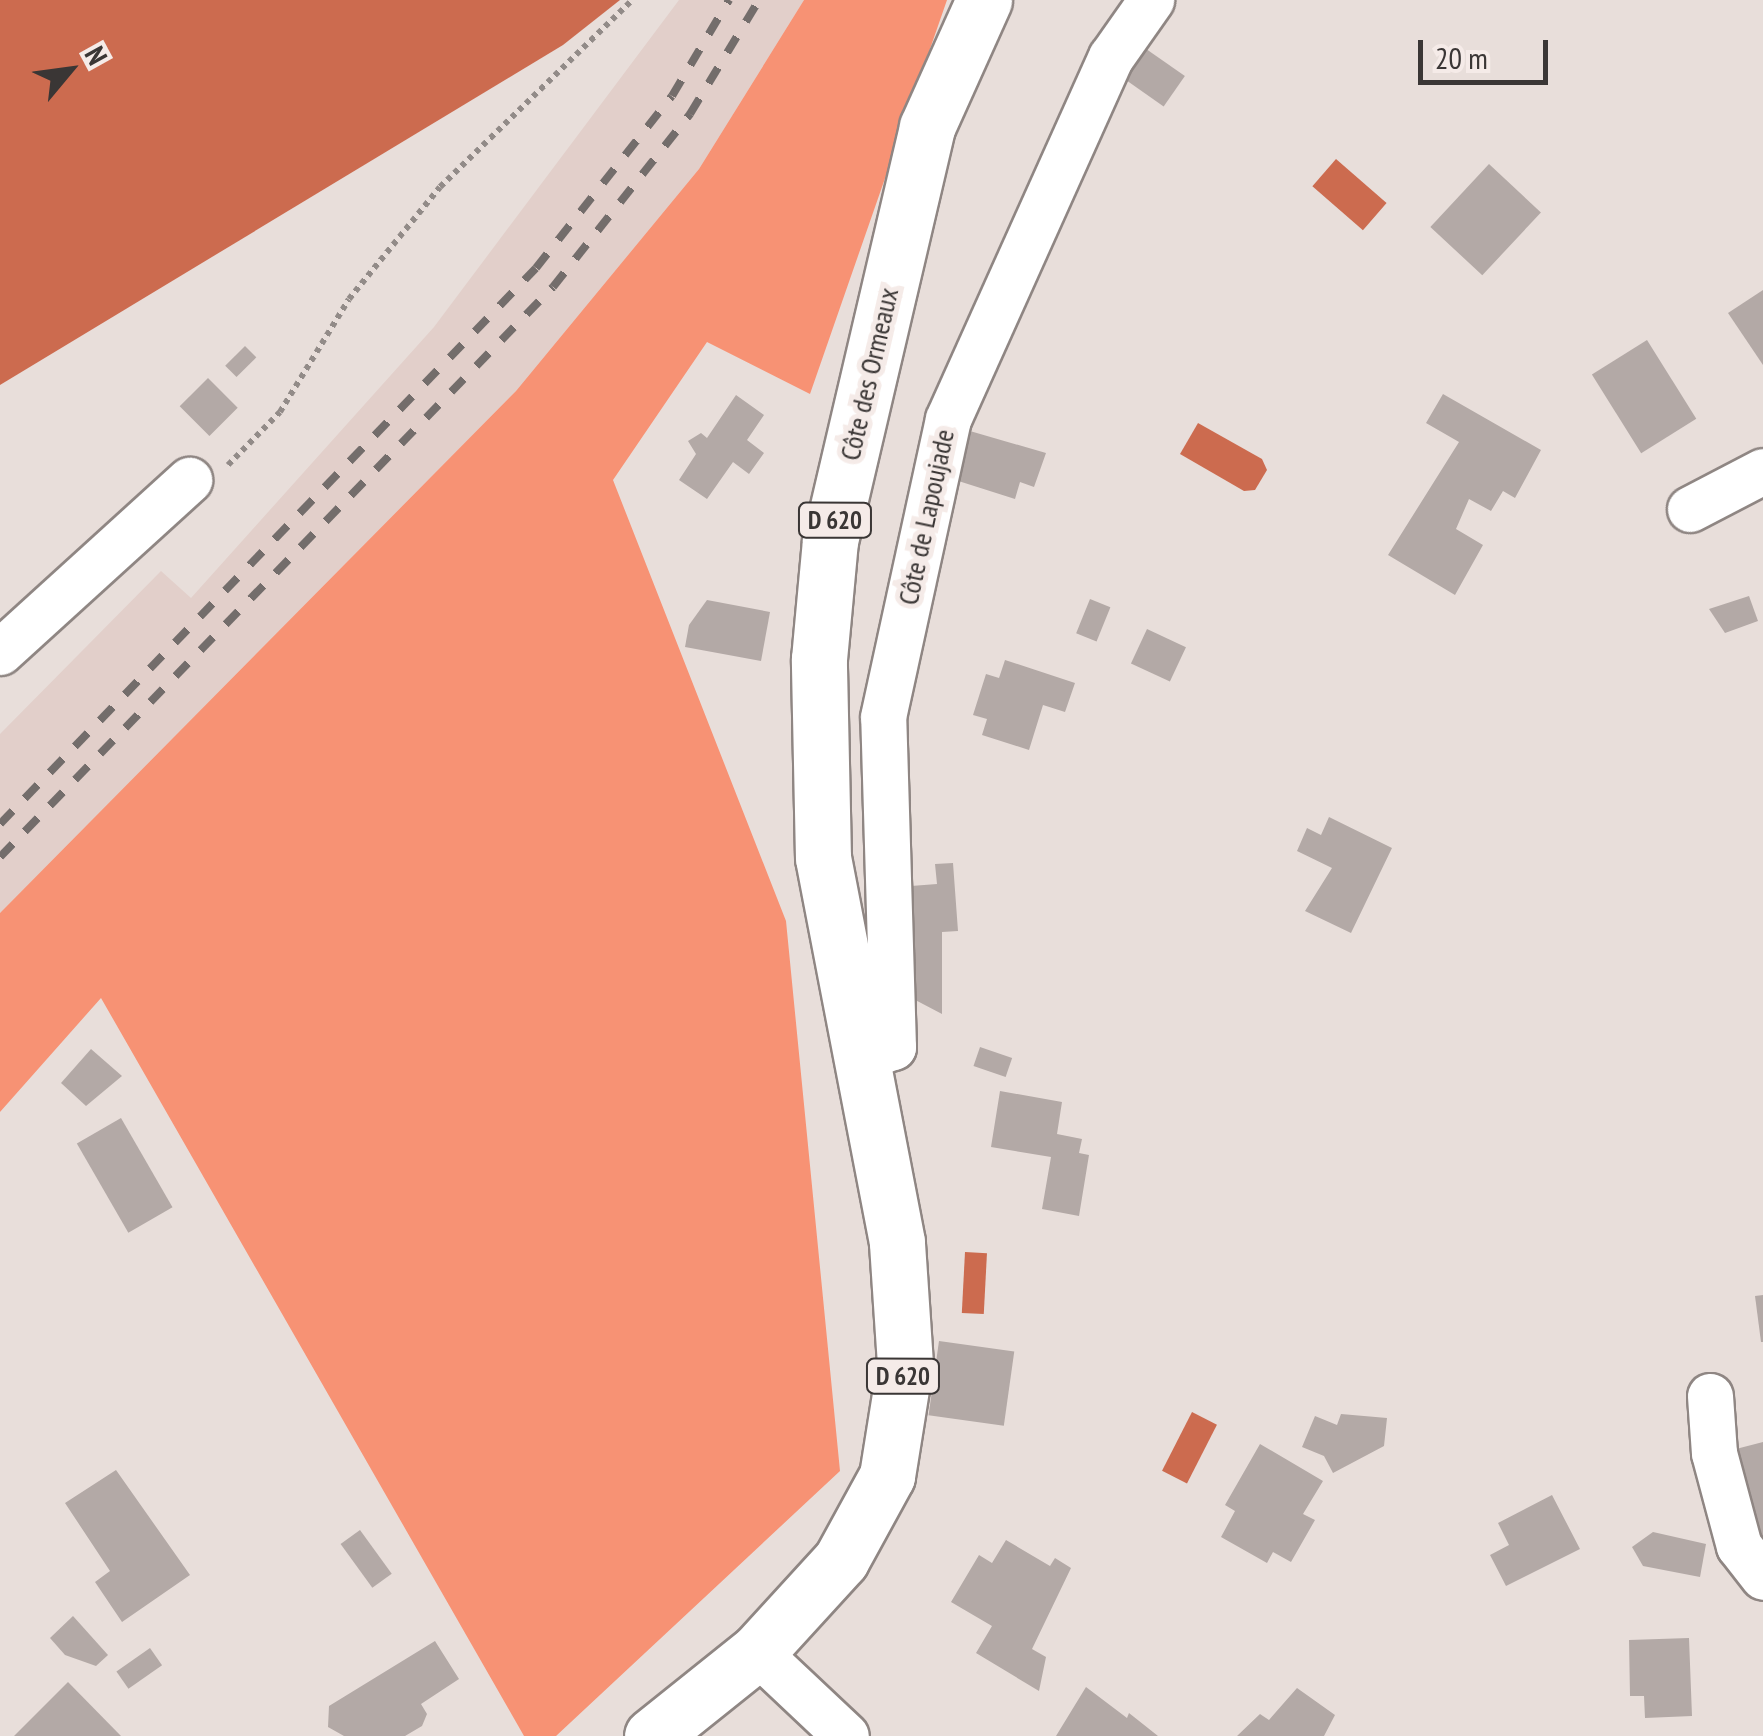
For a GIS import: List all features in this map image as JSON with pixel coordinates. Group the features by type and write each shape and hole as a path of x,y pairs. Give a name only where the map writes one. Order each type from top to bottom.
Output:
{"main road":[{"name":"Côte des Ormeaux","path":"862,1058 823,858 819,659 830,541 928,127 984,0"},
{"name":"D 620","path":"652,1736 758,1652 841,1560 887,1476 905,1364 897,1242 862,1058"}],"street":[{"name":"Côte de Lapoujade","path":"862,1058 893,1047 883,717 948,419 1111,57 1150,0"},
{"path":"1690,509 1763,471"},
{"path":"0,652 190,480"},
{"path":"1710,1396 1714,1453 1739,1546 1763,1577"},
{"path":"758,1652 846,1736"}],"path":[{"path":"190,480 231,464 280,412 350,299 440,188 632,0"}],"shaded area":[{"path":"0,0 620,0 563,45 0,385"},
{"path":"679,0 804,0 699,169 516,391 0,913 0,734 161,571 191,598 434,327"},
{"path":"804,0 947,0 810,394 707,342 613,480 786,921 840,1471 556,1736 524,1736 101,998 0,1112 0,913 516,391 699,169"},
{"path":"1336,159 1387,203 1363,230 1312,186"},
{"path":"1198,423 1262,459 1267,470 1255,490 1244,491 1180,454"},
{"path":"965,1252 987,1253 984,1314 962,1313"},
{"path":"1192,1412 1217,1425 1187,1484 1162,1471"}],"building":[{"path":"1139,44 1185,76 1164,106 1118,74"},
{"path":"1489,164 1541,212 1482,275 1430,227"},
{"path":"1763,290 1763,365 1728,313"},
{"path":"1647,340 1696,419 1641,453 1592,374"},
{"path":"245,346 256,357 237,377 225,366"},
{"path":"208,378 238,408 209,436 180,406"},
{"path":"1443,394 1541,450 1515,498 1503,491 1491,511 1469,499 1456,529 1483,545 1455,595 1388,555 1459,442 1426,423"},
{"path":"736,395 764,415 747,440 764,453 749,474 733,462 707,499 679,480 696,454 688,441 701,433 707,438"},
{"path":"963,429 1046,453 1034,487 1020,482 1015,499 949,478"},
{"path":"1749,596 1758,621 1725,633 1709,609"},
{"path":"1090,599 1110,607 1097,642 1076,633"},
{"path":"707,600 770,612 761,661 685,647 689,625"},
{"path":"1147,629 1186,647 1170,682 1131,663"},
{"path":"1005,660 1075,683 1065,712 1043,705 1029,750 982,735 987,719 973,715 986,674 999,678"},
{"path":"1329,817 1392,848 1351,933 1305,911 1332,868 1297,851 1307,828 1321,835"},
{"path":"953,863 958,931 942,932 942,1014 902,993 898,887 937,884 935,864"},
{"path":"980,1047 1012,1058 1006,1077 973,1066"},
{"path":"91,1049 122,1076 86,1106 61,1083"},
{"path":"1000,1091 1062,1102 1057,1134 1082,1139 1079,1153 1089,1155 1079,1216 1042,1209 1051,1157 991,1147"},
{"path":"121,1118 172,1207 128,1233 77,1144"},
{"path":"1763,1295 1763,1342 1761,1342 1755,1296"},
{"path":"939,1341 1014,1352 1004,1426 929,1415"},
{"path":"1341,1414 1387,1418 1384,1446 1333,1473 1324,1456 1302,1447 1315,1416 1337,1425"},
{"path":"1763,1442 1763,1538 1759,1539 1736,1449"},
{"path":"1260,1444 1323,1481 1303,1514 1315,1520 1291,1562 1273,1552 1267,1563 1221,1537 1235,1511 1225,1505"},
{"path":"116,1470 190,1575 122,1622 95,1582 110,1571 65,1503"},
{"path":"1552,1495 1580,1549 1506,1586 1490,1555 1509,1545 1498,1523"},
{"path":"360,1530 392,1574 372,1588 341,1544"},
{"path":"1653,1532 1706,1544 1700,1577 1643,1566 1632,1547"},
{"path":"1006,1540 1050,1566 1055,1558 1071,1568 1032,1649 1046,1657 1039,1691 976,1653 992,1626 951,1602 979,1555 992,1563"},
{"path":"73,1616 108,1655 96,1666 65,1655 50,1638"},
{"path":"1689,1638 1692,1716 1645,1718 1644,1696 1630,1696 1629,1640"},
{"path":"435,1641 459,1679 421,1704 427,1714 422,1726 405,1736 344,1736 328,1727 329,1706"},
{"path":"150,1648 162,1665 128,1689 116,1672"},
{"path":"68,1682 121,1736 14,1736"},
{"path":"1086,1687 1127,1718 1129,1713 1158,1736 1056,1736"},
{"path":"1297,1688 1335,1715 1324,1736 1237,1736 1260,1714 1269,1720"}],"railway":[{"path":"0,824 536,268 672,96 729,0"},
{"path":"0,857 553,287 690,114 759,0"}]}
